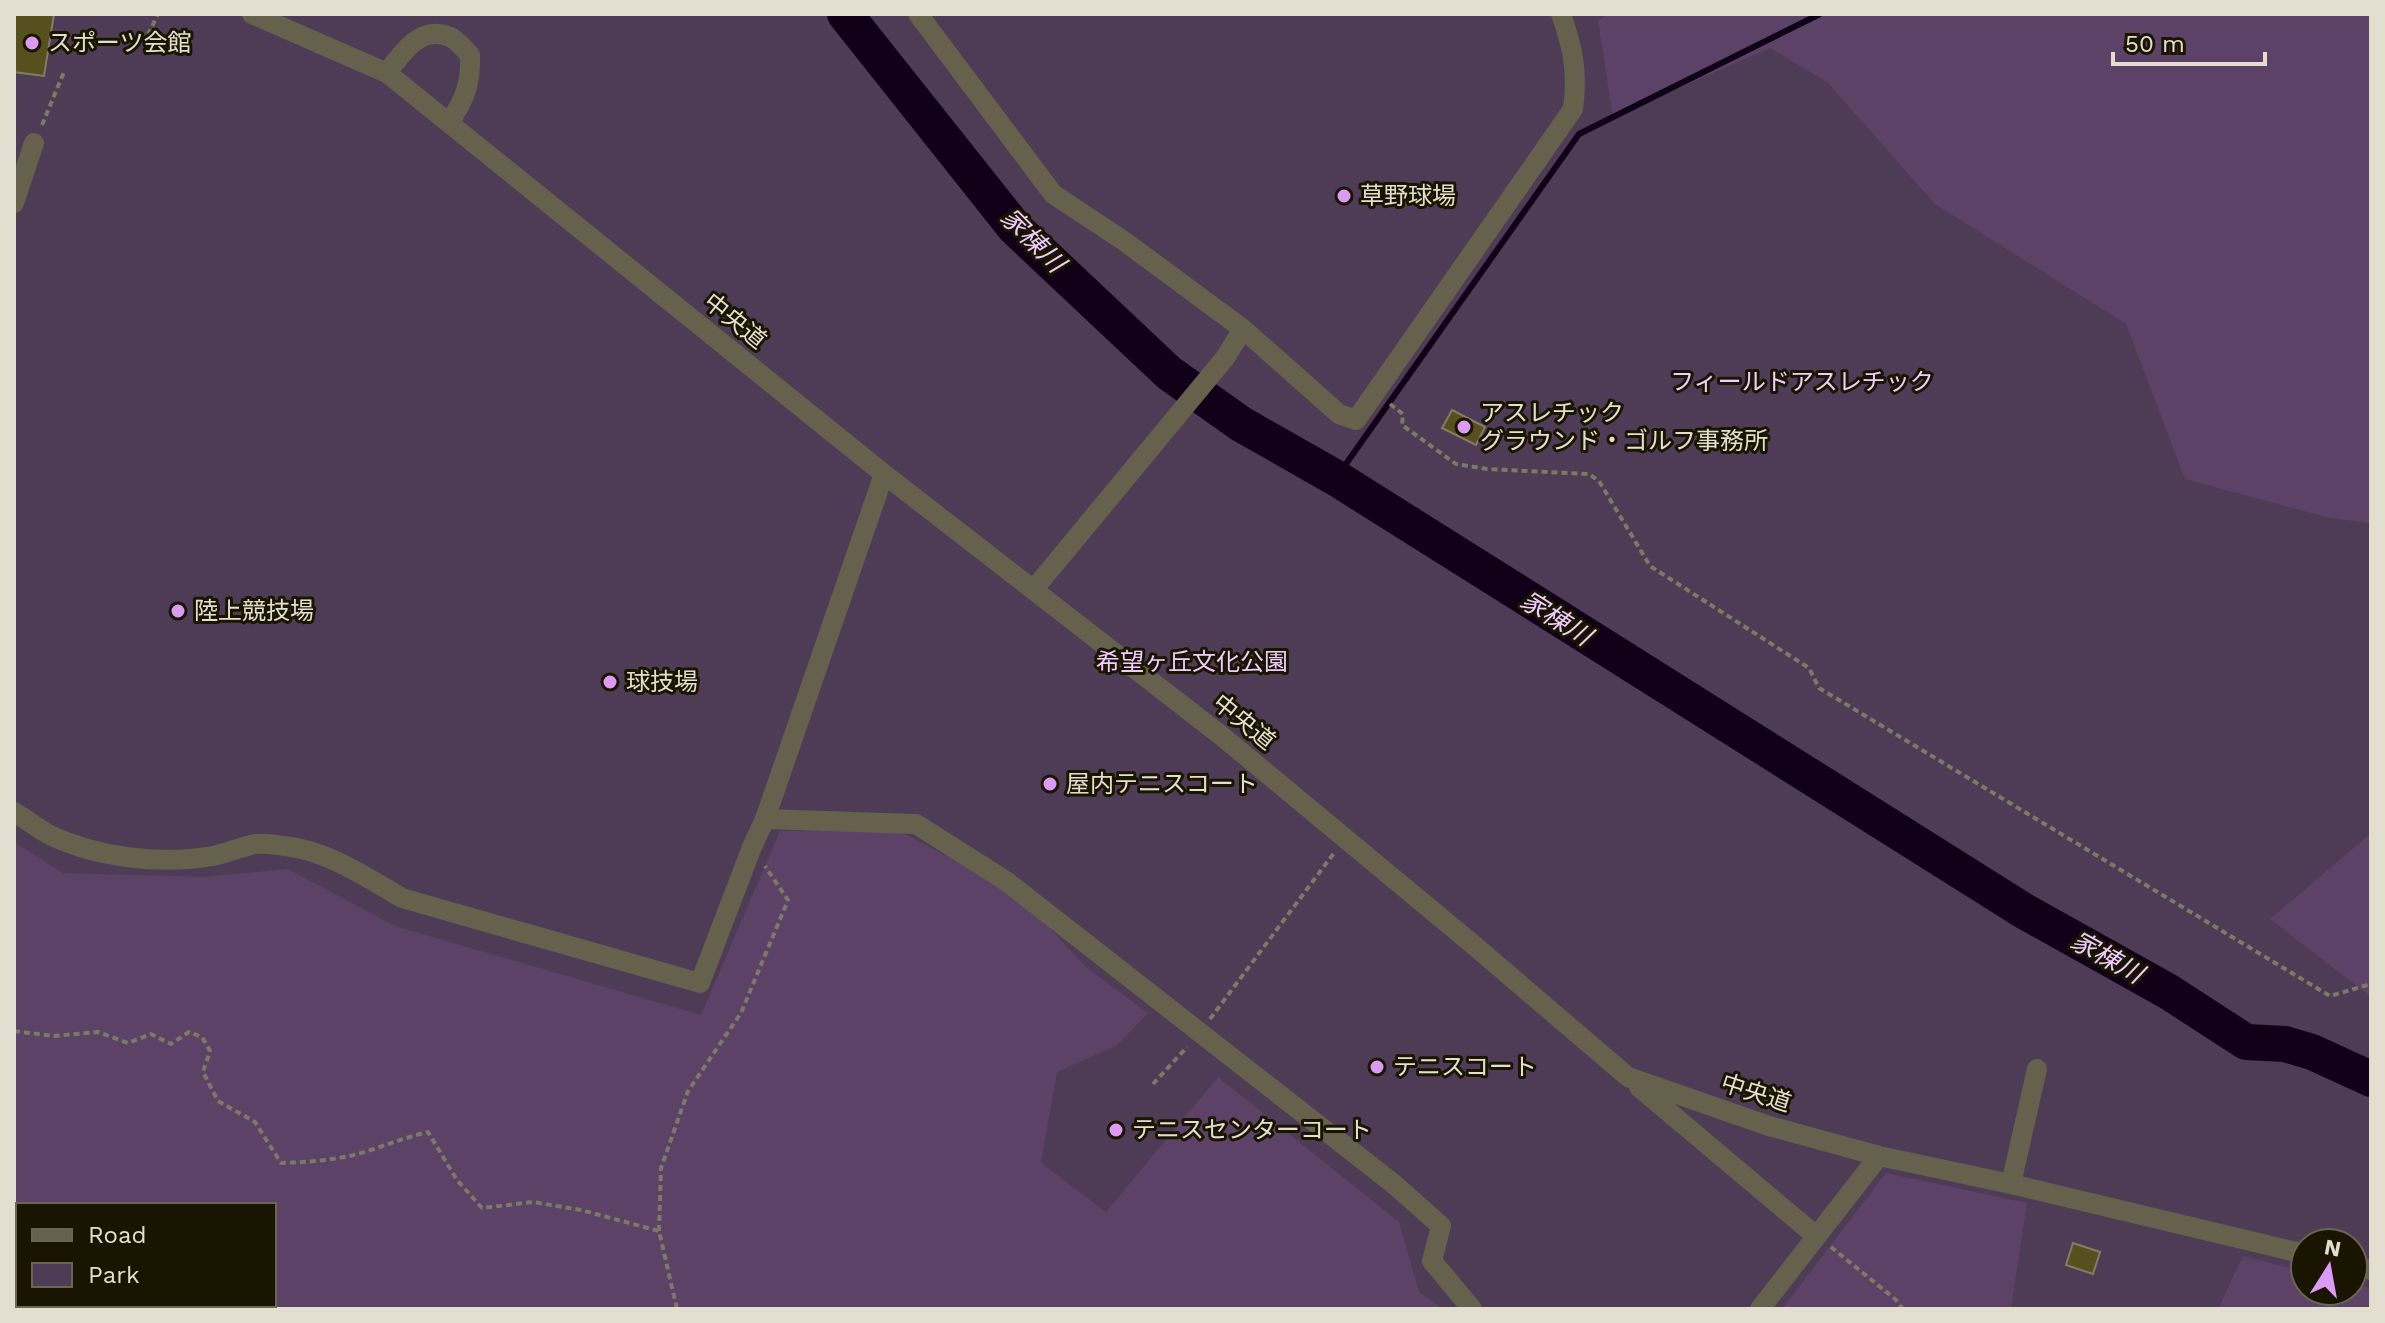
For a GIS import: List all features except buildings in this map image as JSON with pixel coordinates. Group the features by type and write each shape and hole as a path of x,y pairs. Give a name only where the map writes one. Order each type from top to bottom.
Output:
{"lane":[{"name":"中央道","path":"252,14 387,73 884,474 1223,737 1628,1077 1769,1126 1879,1156 2289,1250"},
{"path":"918,14 1053,194 1124,241 1243,329 1339,414 1356,420 1573,109 1577,84 1572,45 1561,14"},
{"path":"387,73 405,48 427,34 451,37 470,55 471,79 461,105 449,123"},
{"path":"15,195 34,143"},
{"path":"1034,589 1225,358 1243,329"},
{"path":"14,812 49,834 84,849 127,856 168,859 213,856 258,843 289,846 320,854 359,872 402,898 700,983 765,819 884,474"},
{"path":"765,819 916,824 1006,881 1201,1031 1395,1185 1441,1226 1432,1261 1472,1309"},
{"path":"2011,1184 2037,1069"},
{"path":"1628,1077 1816,1236"},
{"path":"1760,1309 1879,1156"}],"path":[{"path":"148,35 158,14"},
{"path":"34,143 64,72"},
{"path":"1375,393 1403,414 1402,425 1456,464 1487,469 1589,474 1599,481 1650,566 1809,668 1819,688 2330,996 2371,984"},
{"path":"1153,1084 1201,1031 1345,838"},
{"path":"677,1309 659,1231 661,1168 688,1091 741,1013 788,900 752,847"},
{"path":"14,1031 54,1036 98,1032 128,1043 151,1034 171,1044 189,1032 202,1037 210,1051 203,1072 218,1101 255,1122 281,1163 314,1162 366,1152 401,1138 428,1132 457,1180 482,1208 533,1202 581,1210 659,1231"},
{"path":"1816,1236 1895,1299 1903,1309"}],"green space":[{"name":"希望ヶ丘文化公園","path":"14,14 2371,14 2371,1309 14,1309"}],"shaded area":[{"path":"1608,14 2371,14 2371,523 2330,518 2185,479 2126,324 1935,204 1827,82 1770,48 1613,117 1598,21"},
{"path":"898,830 999,884 1034,911 1087,968 1148,1013 1117,1045 1057,1072 1041,1163 1106,1212 1218,1077 1399,1222 1419,1292 1443,1309 14,1309 14,842 63,873 204,877 288,869 395,926 701,1015 780,831"},
{"path":"2371,833 2371,997 2270,919"},
{"path":"1886,1173 2027,1203 2011,1309 1782,1309"},
{"path":"2243,1256 2289,1268 2289,1307 2369,1307 2371,1288 2371,1309 2218,1309"}],"waterway":[{"name":"家棟川","path":"845,14 1015,228 1169,373 1241,424 1336,478 2024,911 2169,992 2246,1042 2285,1044 2312,1052 2371,1079"},
{"path":"1336,478 1579,134 1820,14"}],"place":[{"name":"スポーツ会館","path":"32,43"},
{"name":"草野球場","path":"1344,196"},
{"name":"アスレチック グラウンド・ゴルフ事務所","path":"1464,427"},
{"name":"陸上競技場","path":"178,611"},
{"name":"球技場","path":"610,682"},
{"name":"屋内テニスコート","path":"1050,784"},
{"name":"テニスコート","path":"1377,1067"},
{"name":"テニスセンターコート","path":"1116,1130"}],"park label":[{"name":"フィールドアスレチック","path":"1802,382"}]}
